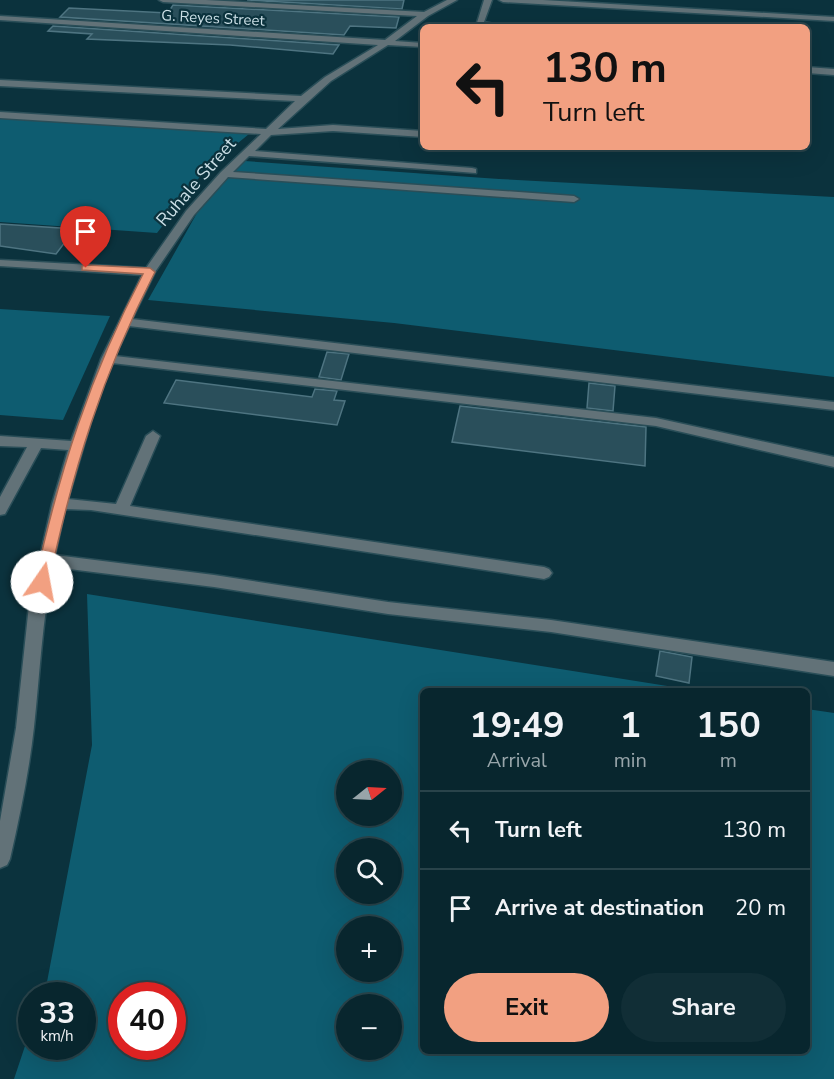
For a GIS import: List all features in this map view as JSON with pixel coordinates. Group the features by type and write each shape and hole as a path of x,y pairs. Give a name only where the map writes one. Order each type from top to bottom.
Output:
{"street":[{"path":"162,0 425,14"},
{"name":"Ruhale Street","path":"0,860 12,810 22,751 37,605 59,504 76,446 107,359 150,272 190,213 225,174 303,99 328,80 388,42 425,14 453,0"},
{"path":"479,24 488,0"},
{"path":"503,0 834,20"},
{"name":"G. Reyes Street","path":"0,18 420,45"},
{"path":"810,70 834,72"},
{"path":"0,83 303,99"},
{"path":"0,115 267,132 333,128 420,134"},
{"path":"246,153 472,171"},
{"path":"225,174 574,199"},
{"path":"0,263 150,272"},
{"path":"124,322 834,406"},
{"path":"107,359 656,422 834,462"},
{"path":"120,511 153,436"},
{"path":"0,441 76,446"},
{"path":"0,510 36,444"},
{"path":"59,504 91,505 544,573"},
{"path":"46,560 202,579 388,608 551,626 834,669"}],"shaded area":[{"path":"0,118 249,134 205,170 157,233 0,222"},
{"path":"245,161 499,179 834,197 834,377 394,323 148,300 197,213 219,183"},
{"path":"0,309 110,316 63,420 0,415"},
{"path":"87,594 680,688 420,688 420,1054 810,1054 810,709 834,713 834,1079 14,1079 20,1060 96,1060 96,982 47,982 92,745"}],"building":[{"path":"247,0 404,0 402,9"},
{"path":"173,5 399,17 396,28 350,26 344,35 60,17 69,8 168,13"},
{"path":"53,26 339,45 333,54 230,45 87,39 92,34 48,31"},
{"path":"0,224 75,229 56,254 0,246"},
{"path":"327,352 349,354 341,380 319,377"},
{"path":"176,380 312,397 315,389 337,391 334,400 345,401 337,425 164,403"},
{"path":"589,383 615,386 613,411 587,408"},
{"path":"460,406 646,427 645,466 452,442"},
{"path":"660,651 692,657 689,683 656,676"}],"route":[{"path":"42,582 59,504 87,411 107,359 150,272 86,268"}]}
